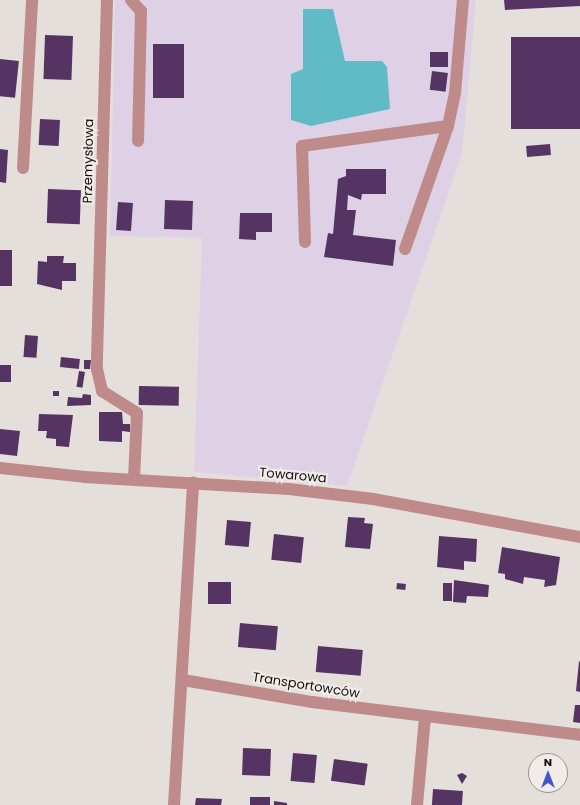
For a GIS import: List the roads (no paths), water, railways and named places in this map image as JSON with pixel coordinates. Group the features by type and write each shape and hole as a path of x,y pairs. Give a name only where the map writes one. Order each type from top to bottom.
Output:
{"street":[{"path":"23,168 32,0"},
{"name":"Przemysłowa","path":"107,0 100,322 97,369 102,391 137,413 134,479"},
{"path":"131,0 141,11 138,141"},
{"path":"405,249 448,126 455,92 464,0"},
{"path":"305,242 302,146 448,126"},
{"name":"Towarowa","path":"0,468 373,499 580,537"},
{"path":"174,805 183,680 192,483"},
{"name":"Transportowców","path":"183,680 425,717 580,735"},
{"path":"417,805 425,717"}],"water":[{"path":"303,9 333,9 345,61 382,61 387,67 390,109 311,126 291,120 291,74 303,69"}]}
